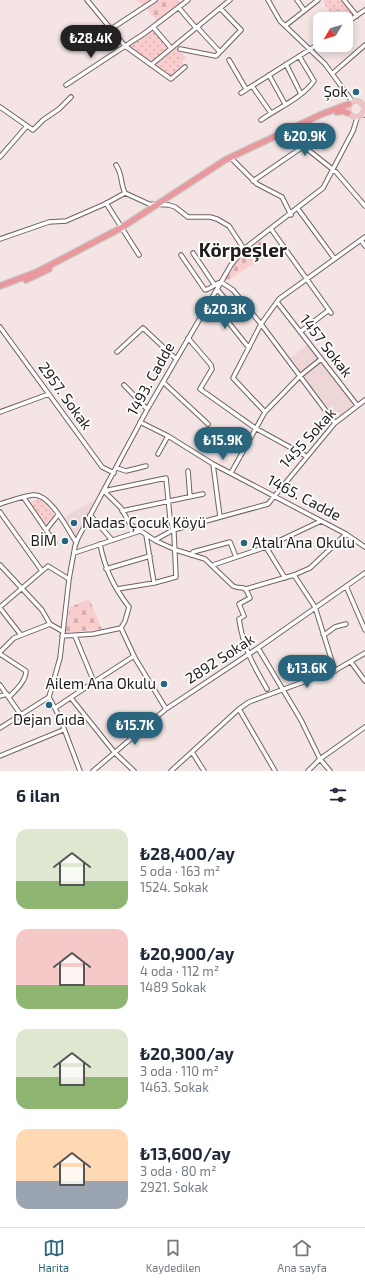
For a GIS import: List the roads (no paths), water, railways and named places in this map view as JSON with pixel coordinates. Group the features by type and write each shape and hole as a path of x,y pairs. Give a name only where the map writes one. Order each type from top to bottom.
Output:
{"highway":[{"path":"0,290 38,275 122,229 225,160 322,114 351,103"},
{"path":"157,206 232,159 335,112 342,111 348,113"},
{"path":"0,286 37,272 122,229"}],"main road":[{"path":"362,101 364,111 357,118 350,116 348,113 351,103 362,101"}],"street":[{"path":"86,0 125,46 171,80 185,67"},
{"path":"111,29 155,0"},
{"path":"66,85 153,27 188,0"},
{"path":"151,65 230,0"},
{"path":"268,0 276,16 333,73 351,103"},
{"path":"297,0 304,10"},
{"path":"285,26 318,0"},
{"path":"344,0 357,16"},
{"path":"179,8 220,52"},
{"path":"180,48 216,56 220,52 241,30 220,8"},
{"path":"353,19 365,10"},
{"path":"153,27 171,48"},
{"path":"333,73 365,45"},
{"path":"241,93 311,50"},
{"path":"261,120 301,94 309,88 314,81 299,56"},
{"path":"229,60 246,89"},
{"path":"286,64 301,94"},
{"path":"269,75 286,104"},
{"path":"252,86 271,113"},
{"path":"0,107 33,130 43,120 64,105 71,97"},
{"name":"1493. Cadde","path":"49,697 60,658 69,579 76,542 90,515 114,474 140,422 221,282 244,249 298,209 322,188 353,131 357,118"},
{"path":"0,157 27,126"},
{"path":"287,133 332,169 365,206"},
{"path":"253,181 304,146"},
{"path":"232,159 253,181 282,197 291,214"},
{"path":"116,165 122,178 121,185 125,193 157,206 169,205 175,207 188,217 210,217 217,220 229,226 244,249"},
{"path":"0,239 49,222 66,221 125,193"},
{"path":"106,203 138,255"},
{"path":"298,209 334,258"},
{"path":"271,229 330,311 300,332"},
{"path":"265,412 232,378 250,348 261,324 277,302 306,278 365,237"},
{"path":"361,240 365,246"},
{"path":"193,252 214,284"},
{"path":"181,255 205,290 214,284 221,282 233,290 261,324 335,423"},
{"path":"217,289 232,307 232,310 225,318"},
{"path":"209,302 225,318 250,348"},
{"name":"1457 Sokak","path":"277,302 357,405"},
{"name":"2957. Sokak","path":"0,327 102,467 114,474"},
{"path":"117,352 143,328 176,359"},
{"path":"188,338 211,365 212,370 200,386 200,389 255,428 306,456"},
{"path":"231,473 265,412 300,376 321,359"},
{"path":"163,382 208,424"},
{"path":"124,385 147,410"},
{"path":"0,412 49,394"},
{"name":"1455 Sokak","path":"155,540 173,530 268,504 306,456 335,423 365,400"},
{"name":"1465. Cadde","path":"140,422 168,436 213,464 346,534 365,547"},
{"path":"158,454 168,436"},
{"path":"213,464 220,517"},
{"path":"117,468 126,471 146,466"},
{"path":"188,471 190,497"},
{"path":"104,492 166,478 170,518 173,530 176,576 154,583 117,589"},
{"path":"104,492 122,511 130,524 140,531 174,549 205,558 233,586 242,586 246,589 250,598 239,604 244,616 239,619 248,655 266,689"},
{"path":"0,504 34,494 40,495 46,498 76,542"},
{"path":"122,511 203,494"},
{"path":"24,498 55,542"},
{"path":"0,512 42,571"},
{"path":"46,530 58,515"},
{"path":"90,515 112,540"},
{"path":"213,565 266,547 321,521"},
{"path":"74,553 140,531"},
{"path":"246,589 285,578 310,568 346,534"},
{"path":"146,535 154,583"},
{"path":"191,555 193,552 230,542 236,557"},
{"path":"100,544 106,569 129,607 125,621 121,628"},
{"path":"266,547 285,578"},
{"path":"106,569 150,556"},
{"path":"0,564 42,610 50,624 62,631"},
{"path":"21,634 0,607 48,566 69,579"},
{"name":"2892 Sokak","path":"93,771 166,709 248,655 365,572"},
{"path":"294,575 316,607 335,671"},
{"path":"346,586 365,630"},
{"path":"0,696 8,695 17,690 26,674 26,671 0,653 14,638 50,624"},
{"path":"323,634 324,635 335,627 346,624"},
{"path":"62,636 75,636 121,628"},
{"path":"121,628 134,656 166,709"},
{"path":"75,636 94,682"},
{"path":"258,648 301,720 320,759 330,771"},
{"path":"171,771 239,709 249,702 335,671 365,653"},
{"path":"55,708 134,656"},
{"path":"351,662 365,681"},
{"path":"0,685 21,715"},
{"path":"0,728 49,697 55,708 80,771"},
{"path":"71,698 115,753 134,771"},
{"path":"239,709 275,771"},
{"path":"308,771 320,759 365,727"},
{"path":"0,756 63,730"},
{"path":"192,752 204,771"}],"place":[{"name":"Şok","path":"356,92"},
{"name":"Nadas Çocuk Köyü","path":"74,523"},
{"name":"BİM","path":"65,541"},
{"name":"Atalı Ana Okulu","path":"244,543"},
{"name":"Ailem Ana Okulu","path":"164,684"},
{"name":"Dejan Gıda","path":"49,705"}],"district":[{"name":"Körpeşler","path":"243,250"}]}
